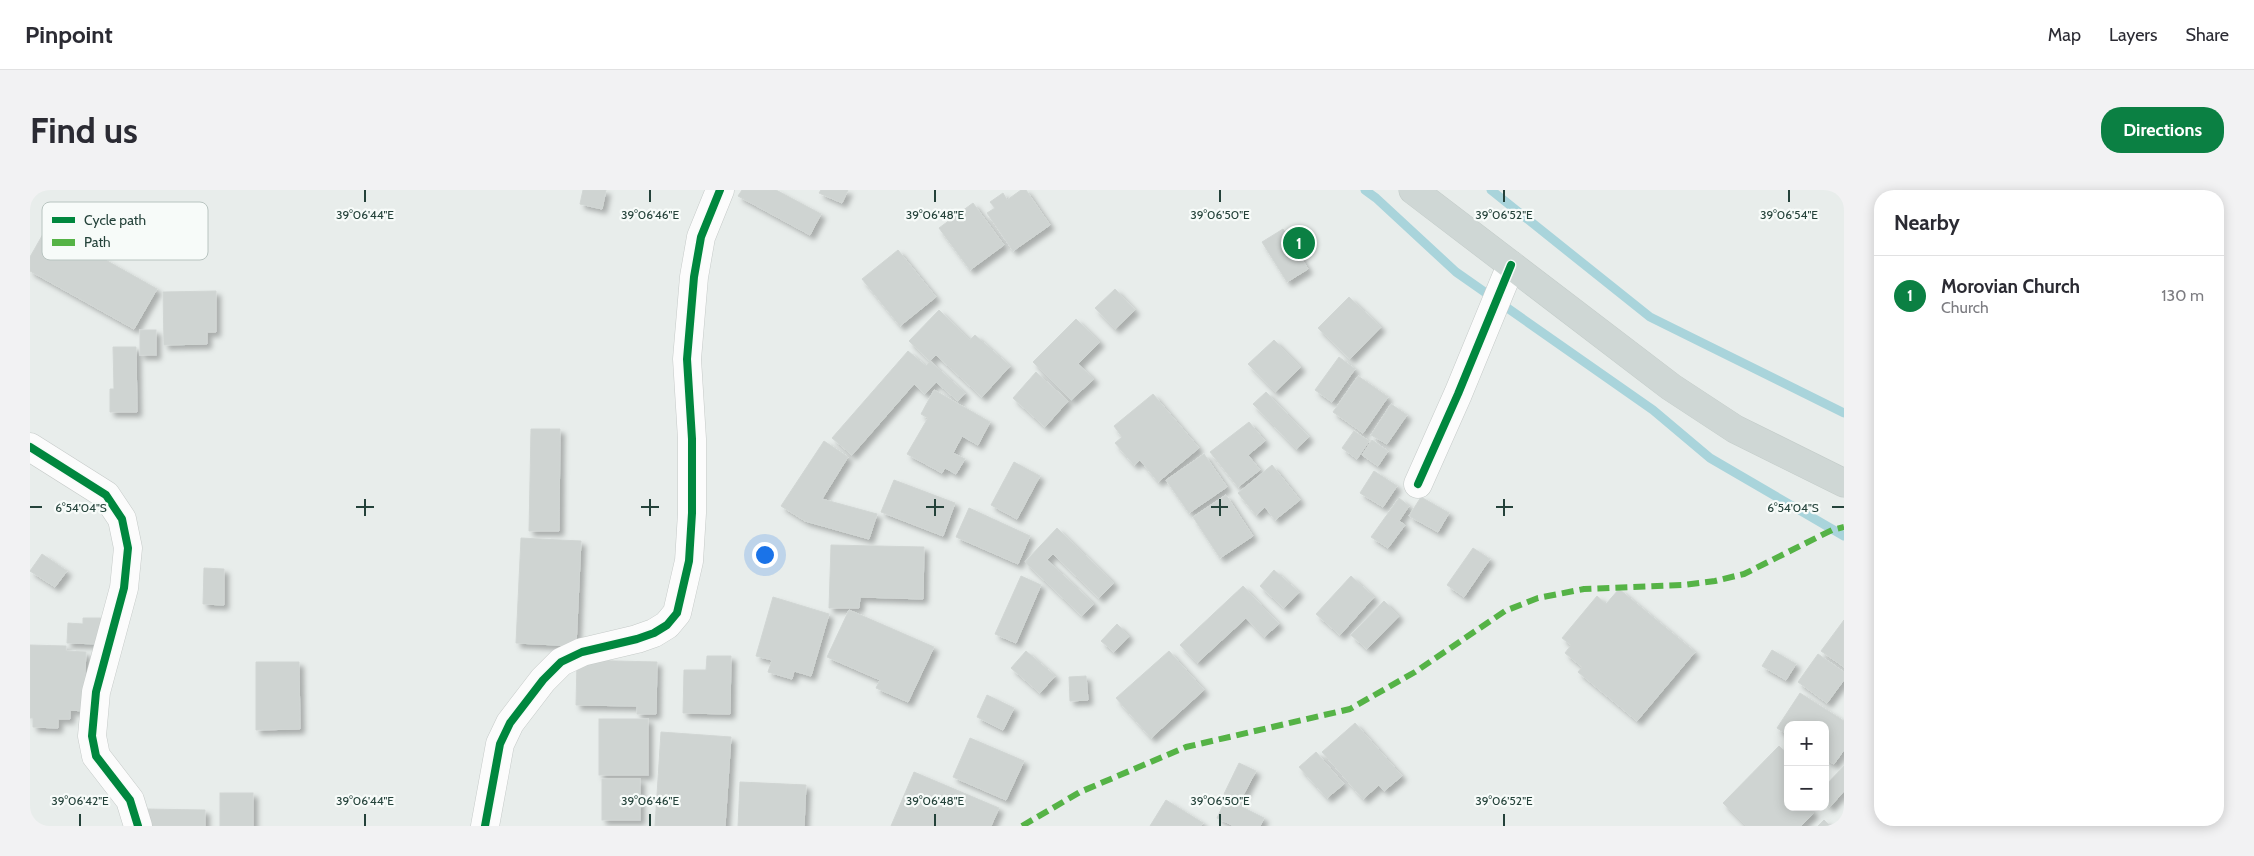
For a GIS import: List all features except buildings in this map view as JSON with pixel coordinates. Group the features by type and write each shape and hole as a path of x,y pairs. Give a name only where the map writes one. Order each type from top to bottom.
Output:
{"main road":[{"path":"1413,190 1679,393 1735,429 1844,483"}],"street":[{"path":"485,826 500,744 510,723 543,680 561,662 575,655 654,633 667,625 677,613 688,561 692,513 692,439 687,359 694,277 701,237 720,190"},
{"path":"1418,484 1458,394 1511,265"},
{"path":"30,447 106,495 122,519 128,548 124,588 96,692 92,736 96,756 130,800 138,826"}],"waterway":[{"path":"1365,190 1456,272 1653,410 1710,458 1844,536"},
{"path":"1491,190 1650,317 1844,413"}],"marked path":[{"path":"1022,826 1080,792 1186,747 1350,709 1415,672 1505,611 1538,598 1584,589 1683,585 1715,581 1744,574 1832,530 1844,527"}],"cycle path":[{"path":"485,826 500,744 510,723 543,680 561,662 582,652 654,633 667,625 677,613 689,561 692,513 692,439 687,359 694,277 701,237 720,190"},
{"path":"1418,484 1458,394 1511,265"},
{"path":"30,447 106,495 122,519 128,548 124,588 96,692 92,736 96,756 130,800 138,826"}],"place":[{"name":"Morovian Church","path":"1299,243"}]}
